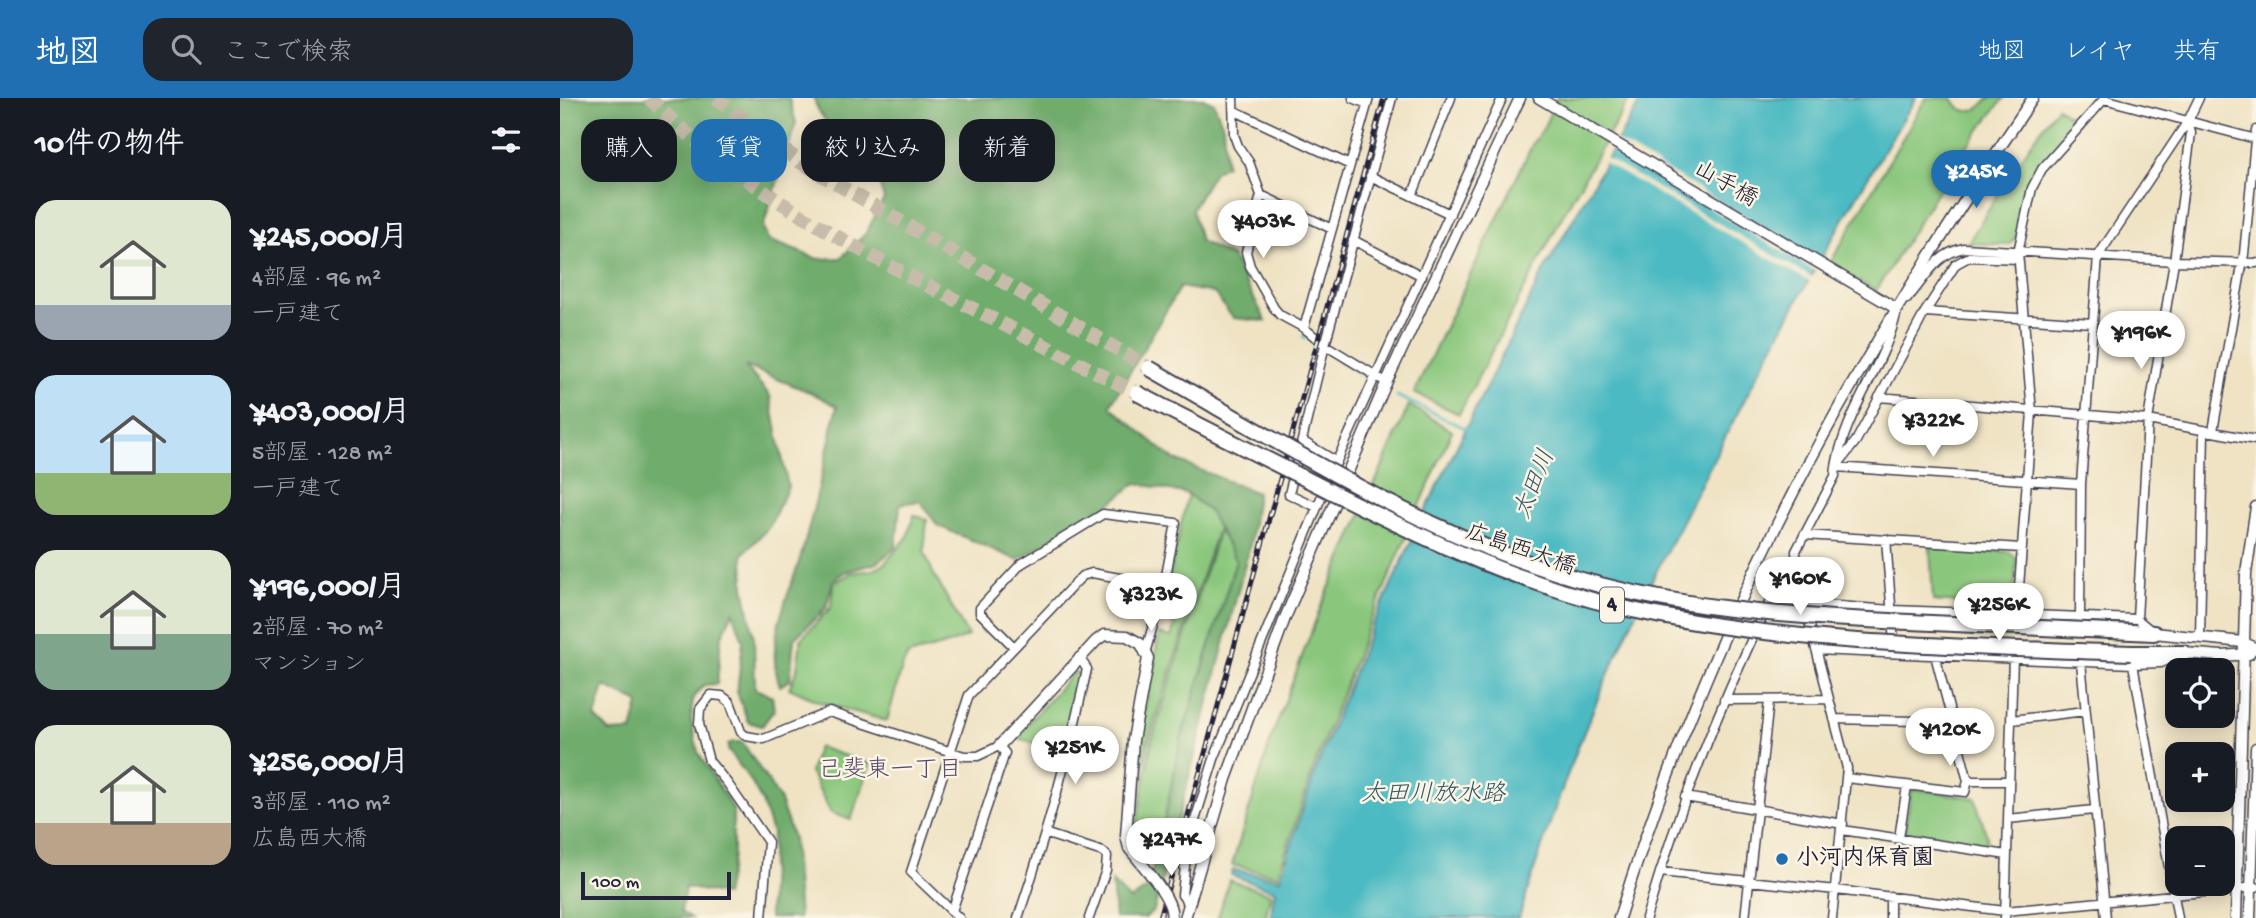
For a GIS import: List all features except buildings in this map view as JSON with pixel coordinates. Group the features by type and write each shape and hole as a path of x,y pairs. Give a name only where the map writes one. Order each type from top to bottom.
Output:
{"highway":[{"name":"広島西大橋","path":"1149,368 1354,484 1426,521 1556,573 1617,589 1719,608 1817,618 2135,626"},
{"name":"広島西大橋","path":"1136,393 1440,546 1517,576 1613,605 1716,625 1824,638 2132,658"},
{"name":"4","path":"2135,626 2154,633"},
{"name":"4","path":"2132,658 2185,653"}],"street":[{"path":"1233,98 1234,135 1249,162 1261,195 1246,253 1250,266 1280,315 1304,328 1325,345 1376,377 1387,381"},
{"path":"1304,328 1368,101 1353,98"},
{"path":"1317,507 1289,494 1325,345 1392,98"},
{"path":"1412,196 1451,98"},
{"path":"1185,918 1226,779 1285,618 1387,381 1520,98"},
{"name":"山手橋","path":"1539,98 1895,307"},
{"path":"1619,918 1636,862 1715,659 1796,487 1895,307 2033,98"},
{"path":"2080,618 2081,484 2098,256 2188,121 2199,98"},
{"path":"2017,614 2032,412 2018,256 2032,188 2042,169 2104,99 2255,136 2242,263 2209,430 2200,638"},
{"path":"1189,904 1182,895 1187,846 1214,759 1317,507 1500,101"},
{"path":"1235,111 1350,165"},
{"path":"1646,918 1685,797 1724,700 1770,601 1892,610 2080,618 2135,626 2148,420 2191,134 2188,121"},
{"path":"1370,176 1450,214"},
{"path":"1261,195 1332,229"},
{"path":"1353,240 1422,276"},
{"path":"1832,918 1847,768 1804,603 1797,572 1796,551 1835,476 1846,429 1891,335 1895,307 1942,256 1951,251 1964,248 2018,256"},
{"path":"1836,467 1856,441 1925,312 1956,264 1969,257 2098,256 2256,263"},
{"path":"1925,312 2092,323"},
{"path":"1879,397 2148,420 2256,440"},
{"path":"1302,441 1337,461"},
{"path":"1836,467 2081,484"},
{"path":"2236,918 2246,573 2256,507"},
{"path":"1014,647 980,613 979,608 1021,564 1103,514 1176,523 1164,586 1146,650"},
{"path":"1804,535 2022,548"},
{"path":"1886,539 1895,654"},
{"path":"959,918 911,872 969,695 1082,576 1092,573 1164,586"},
{"path":"2154,633 2243,642 2256,651"},
{"path":"762,918 768,842 709,761 699,724 700,709 706,699 717,694 727,698 737,727 746,736 764,738 829,712 971,757 999,746 1079,657 1104,635 1127,636 1146,650 1149,658 1133,740 1126,836 1129,848 1167,898 1173,912 1171,918"},
{"path":"1816,650 2081,662 2132,658 2165,835"},
{"path":"2185,653 2243,656 2256,651"},
{"path":"1846,778 1965,792 1968,781 1935,655"},
{"path":"1018,918 1047,834 1071,746 1087,669 1079,657"},
{"path":"2005,914 2013,657"},
{"path":"2081,662 2106,918"},
{"path":"1724,700 1829,699"},
{"path":"1745,918 1769,701"},
{"path":"2012,720 2085,712"},
{"path":"1834,719 1953,722"},
{"path":"952,911 1005,753 999,746"},
{"path":"2250,918 2256,748"},
{"path":"1968,781 2008,781"},
{"path":"1899,838 1907,786"},
{"path":"1685,797 1899,838 2007,855"},
{"path":"2008,819 2094,810"},
{"path":"1047,834 1103,852 1107,856 1106,870 1089,918"},
{"path":"1660,872 1890,896 2005,914 2165,895"},
{"path":"2237,889 2253,887"},
{"path":"1889,918 1890,896"},
{"path":"2176,896 2178,918"}],"green space":[{"path":"560,98 789,98 796,123 787,151 787,119 691,119 691,182 777,182 763,227 768,240 818,259 841,258 866,233 884,199 878,182 945,182 945,119 824,119 814,98 1203,98 1214,103 1223,126 1226,165 1214,172 1192,209 1200,241 1232,257 1266,321 1233,318 1214,293 1180,287 1110,406 1173,459 1257,493 1250,545 1154,910 1145,918 1115,918 1112,882 1130,900 1148,888 1181,739 1236,561 1209,511 1188,494 1136,483 1102,510 1017,560 938,526 920,501 900,504 896,547 877,563 844,572 833,581 826,608 794,639 790,680 780,686 775,652 777,634 808,531 837,406 745,366 770,396 788,487 769,527 743,554 744,587 754,638 755,689 772,696 774,710 762,726 748,722 737,692 743,641 733,612 721,638 717,684 704,685 693,698 691,720 698,752 733,809 733,856 725,895 685,887 681,912 691,918 560,918","holes":["604,686 639,703 632,731 610,732 595,717"]},
{"path":"1557,98 1630,98 1564,213 1459,414 1414,393"},
{"path":"1926,98 1952,98 1960,109 1970,111 1980,107 1989,98 2004,98 1957,159 1876,291 1829,265"},
{"path":"2057,107 2077,122 2034,173 2016,237 2009,245 1968,243 2012,171"},
{"path":"1409,405 1452,431 1369,624 1315,764 1278,876 1232,865 1272,736 1320,609"},
{"path":"1188,494 1209,511 1218,528 1149,738 1132,829 1139,739 1159,634 1171,637 1175,624 1160,618"},
{"path":"914,515 927,520 924,551 933,573 968,636 908,655 887,721 820,702 789,688 797,670 801,639 831,607 833,584 851,573 873,570 884,564 907,538"},
{"path":"1219,530 1236,560 1181,739 1160,841 1135,833 1152,739"},
{"path":"1930,547 2010,552 2017,559 2013,603 2009,606 1933,601"},
{"path":"1074,672 1078,673 1080,678 1062,751 1017,738 1021,731"},
{"path":"742,742 779,798 793,838 799,918 769,918 772,833 762,802 751,781 728,750 728,744"},
{"path":"818,747 870,764 851,820 831,813 810,772"},
{"path":"1915,789 1975,798 1987,837 1986,848 1907,837 1904,833 1911,792"},
{"path":"1229,880 1271,894 1265,918 1218,918"}],"water":[{"name":"太田川放水路","path":"1642,98 1916,98 1839,226 1791,313 1639,608 1608,674 1573,760 1519,918 1270,918 1275,891 1231,875 1233,870 1280,879 1317,766 1372,626 1430,501 1542,274"}],"pier":[{"path":"1614,139 1823,263 1818,273 1609,148"},
{"path":"1604,157 1814,279 1812,283 1602,161"}],"waterway":[{"path":"1328,353 1370,380"},
{"path":"1397,396 1467,429"}],"tunnel":[{"path":"649,98 682,129 753,184 829,232 1137,393"},
{"path":"716,98 800,162 1149,368"}],"railway":[{"path":"1160,918 1384,98"}],"place":[{"name":"小河内保育園","path":"1782,859"}],"district":[{"name":"己斐東一丁目","path":"890,771"}],"water label":[{"name":"太田川","path":"1536,485"}]}
